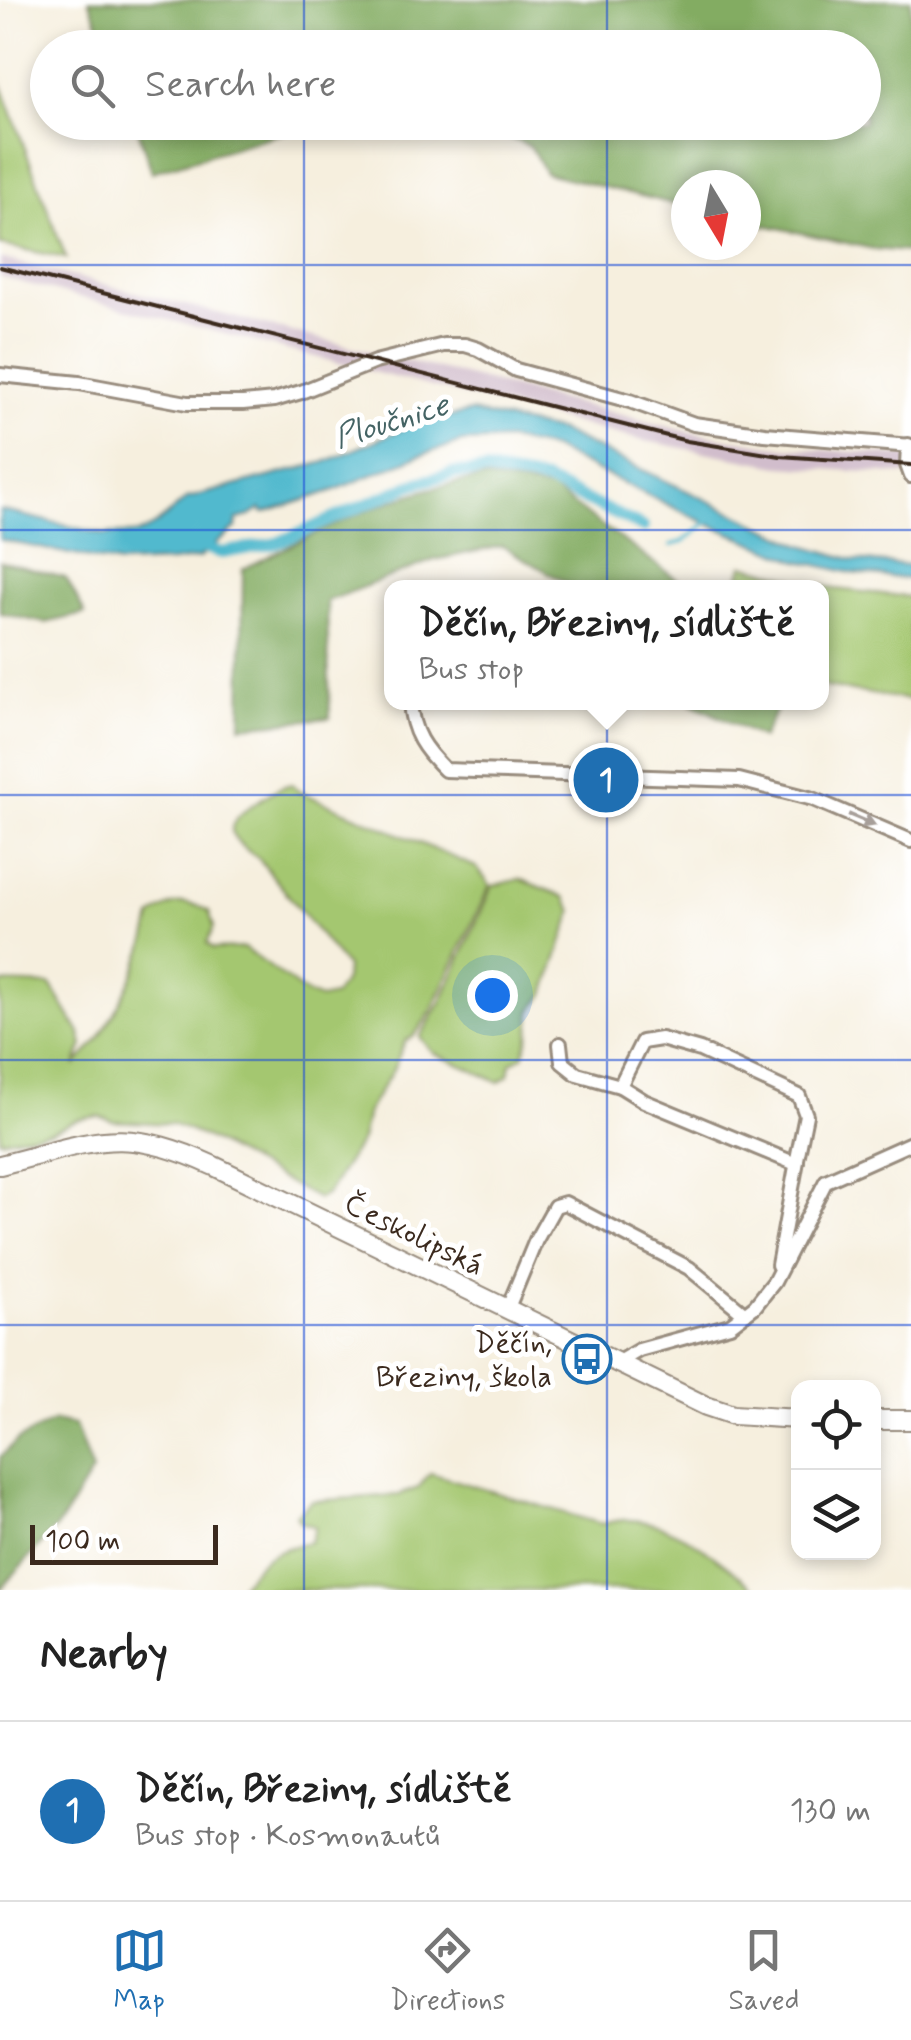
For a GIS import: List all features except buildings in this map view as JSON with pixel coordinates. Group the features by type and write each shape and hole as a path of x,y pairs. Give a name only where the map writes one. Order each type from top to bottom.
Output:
{"main road":[{"name":"Českolipská","path":"0,1165 89,1141 130,1138 160,1143 706,1406 732,1416 791,1419"},
{"path":"881,1420 911,1420"}],"street":[{"path":"0,375 79,382 187,403 243,403 301,392 375,362 444,345 465,345 516,370 630,401 694,424 910,446 907,465 911,476"},
{"path":"410,710 422,748 445,770 739,780 813,799 911,841"},
{"path":"620,1086 642,1042 660,1039 700,1050 799,1096 806,1115 774,1282"},
{"path":"560,1044 562,1062 578,1074 620,1086 644,1102 797,1162"},
{"path":"618,1363 639,1350 730,1325 755,1306 774,1282 826,1181 911,1143"},
{"path":"507,1310 536,1240 556,1206 565,1203 689,1268 744,1314"}],"shaded area":[{"path":"0,258 689,432 781,447 911,456 911,475 779,466 640,440 0,277"}],"green space":[{"path":"89,0 911,0 911,252 874,249 761,224 761,170 671,170 671,203 545,173 531,147 516,140 881,140 881,30 101,30"},
{"path":"1,84 66,258 0,245"},
{"path":"142,140 258,140 152,172"},
{"path":"484,478 551,489 678,580 561,580 502,546 434,560 327,601 330,718 241,726 243,569 330,526 390,502"},
{"path":"0,561 66,578 85,614 45,623 0,613"},
{"path":"743,565 800,580 739,580"},
{"path":"829,587 911,597 911,700 829,687"},
{"path":"705,710 776,710 762,738"},
{"path":"292,784 298,791 476,867 490,885 431,1012 414,1036 405,1041 393,1070 367,1112 361,1140 327,1194 318,1199 203,1136 172,1124 112,1121 99,1116 76,1120 51,1131 0,1140 0,983 51,985 80,1033 83,1045 75,1066 98,1040 124,994 144,948 152,917 166,908 187,903 209,911 214,927 207,943 213,949 244,948 307,994 320,999 334,996 345,980 346,967 232,830 246,810 273,791"},
{"path":"520,879 565,897 573,911 545,994 531,1011 530,1035 523,1056 511,1063 509,1075 499,1082 433,1053 420,1037 442,1000 492,886"},
{"path":"54,1421 75,1425 92,1472 61,1522 0,1590 0,1457 18,1440"},
{"path":"430,1473 602,1524 625,1520 661,1526 696,1544 757,1590 237,1590 268,1557 310,1542 315,1527 300,1522 296,1515 311,1501 399,1495 418,1488"}],"water":[{"path":"471,412 560,431 800,544 854,560 911,566 911,579 852,573 795,560 708,524 552,449 510,440 462,442 335,490 264,513 261,509 237,519 236,528 199,558 120,564 0,540 0,510 104,534 138,534 188,498 325,462 414,424"}],"waterway":[{"path":"198,546 222,553 277,543 413,484 454,473 486,471 545,481 643,527"},
{"path":"671,545 683,542 708,522"}],"railway":[{"path":"0,267 687,441 780,456 911,465"}],"place":[{"name":"Děčín, Březiny, sídliště","path":"606,780"},
{"name":"Děčín, Březiny, škola","path":"587,1359"}],"water label":[{"name":"Ploučnice","path":"391,420"}]}
